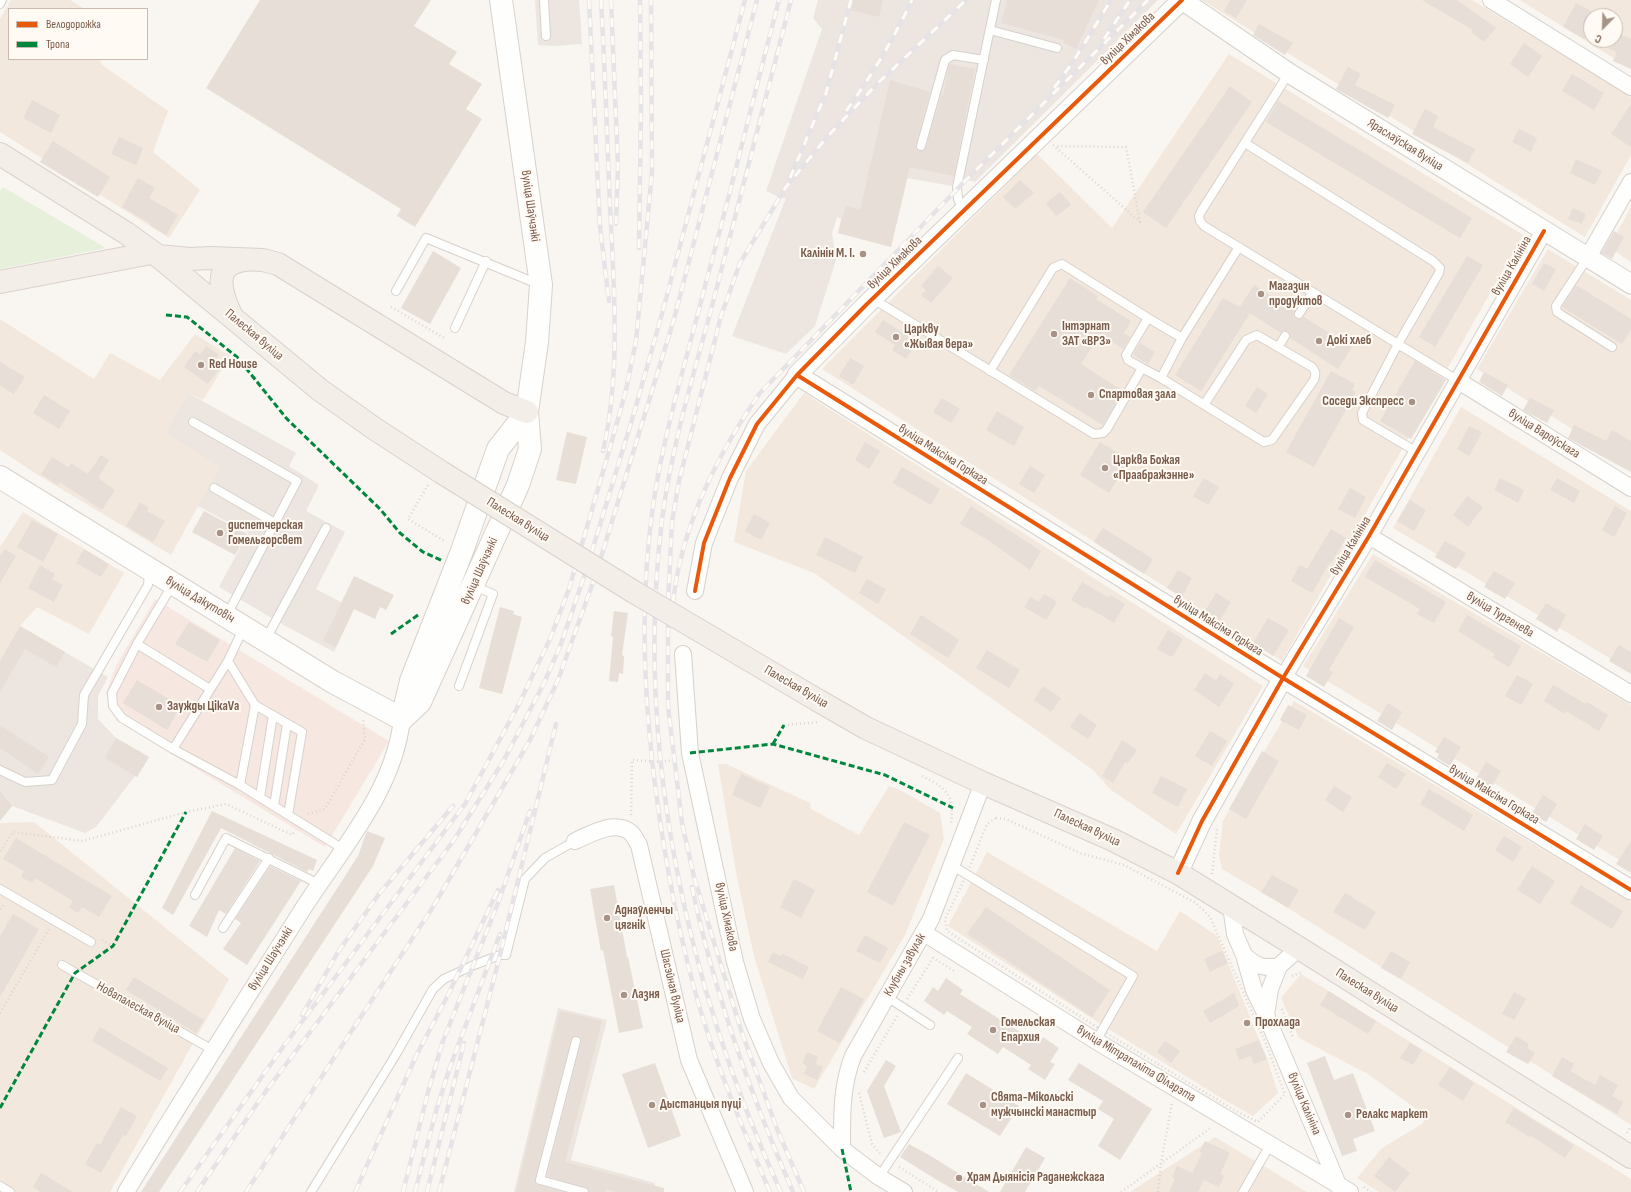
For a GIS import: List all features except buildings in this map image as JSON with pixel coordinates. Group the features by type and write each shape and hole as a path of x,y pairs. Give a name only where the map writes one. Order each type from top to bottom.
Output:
{"main road":[{"name":"вуліца Шаўчэнкі","path":"402,719 420,702 518,485 530,448 527,412 537,342 541,285 501,0"},
{"name":"Палеская вуліца","path":"0,154 126,234 155,255 320,390 375,429 435,478 634,592 820,712 866,728 983,783 1113,840 1178,873 1631,1157"},
{"path":"0,282 155,255 190,260 210,258 263,260 278,264 504,403 527,412"},
{"path":"231,316 222,296 221,282 224,272 233,262 245,260"},
{"name":"вуліца Шаўчэнкі","path":"402,719 411,681 498,449 527,412"},
{"name":"вуліца Дакутовіч","path":"0,477 266,640 363,708 402,719"},
{"path":"451,576 473,586"},
{"name":"вуліца Шаўчэнкі","path":"363,708 392,697 411,681"}],"street":[{"name":"Яраслаўская вуліца","path":"1182,0 1289,73 1631,284"},
{"name":"вуліца Хімакова","path":"695,590 704,543 730,478 757,424 797,375 963,211 1049,141 1182,0"},
{"path":"1491,0 1631,87"},
{"path":"1588,257 1631,182"},
{"name":"вуліца Калініна","path":"1178,873 1202,821 1283,678 1369,536 1457,380 1544,231"},
{"name":"вуліца Максіма Горкага","path":"797,375 1283,678 1631,890"},
{"name":"вуліца Вароўскага","path":"1457,380 1631,488"},
{"name":"вуліца Тургенева","path":"1369,536 1631,694"},
{"name":"вуліца Хімакова","path":"683,654 690,753 735,962 752,1019 771,1063 792,1098 842,1149 879,1177 904,1192"},
{"name":"вуліца Шаўчэнкі","path":"126,1192 213,1050 377,794 389,769 399,740 402,719"},
{"name":"Клубны завулак","path":"842,1149 842,1108 846,1074 853,1056 924,933 953,866 983,783"},
{"path":"575,841 602,830 615,827 630,832"},
{"name":"Шасэйная вуліца","path":"630,832 639,845 689,1060 745,1192"},
{"name":"вуліца Калініна","path":"1231,906 1235,934 1244,955 1254,990 1343,1190"},
{"name":"вуліца Мітрапаліта Філарэта","path":"924,933 1096,1041 1270,1144 1343,1190"},
{"path":"1266,1015 1270,989 1279,966 1299,948"},
{"path":"1244,955 1252,963 1261,967 1279,966"}],"lane":[{"path":"0,4 2,0"},
{"path":"544,0 546,36"},
{"path":"963,211 958,199 957,187 996,0"},
{"path":"990,30 1056,48"},
{"path":"921,146 945,60 953,55 984,60"},
{"path":"1289,73 1199,216 1200,221 1204,226 1457,380"},
{"path":"1245,143 1437,264 1440,268 1439,273 1398,344 1363,410 1362,416 1363,420 1416,452"},
{"path":"396,291 426,238 486,261 541,285"},
{"path":"1161,378 1182,338 1239,247"},
{"path":"1588,257 1558,303 1556,309 1557,312 1612,346"},
{"path":"455,328 486,261"},
{"path":"990,371 1053,268 1057,265 1067,265 1148,318 1182,338"},
{"path":"1299,314 1313,292"},
{"path":"873,299 1089,432 1099,434 1107,429 1142,368"},
{"path":"1148,318 1126,355 1128,360 1161,378 1204,405 1264,442 1272,440 1314,380 1316,371 1279,346 1257,335 1246,340 1204,405"},
{"path":"1279,346 1285,336"},
{"path":"173,749 228,661 235,621 276,523 297,481 193,422"},
{"path":"214,488 276,523"},
{"path":"266,640 326,528"},
{"path":"0,770 25,782 52,780 82,724 84,695 148,585 149,569"},
{"path":"173,583 136,644 112,693 113,706 122,718 173,749 240,785 343,849"},
{"path":"459,686 493,594 473,586"},
{"path":"136,644 210,689"},
{"path":"228,661 255,705 302,732 288,815"},
{"path":"240,785 255,705"},
{"path":"260,797 272,715"},
{"path":"274,806 287,724"},
{"path":"194,895 226,838 319,884"},
{"path":"311,1192 395,1056 433,989 444,979 474,965 500,955 506,955 526,880 545,858 575,841"},
{"path":"223,928 269,858"},
{"path":"953,866 1133,976 1096,1041"},
{"path":"1,891 91,942"},
{"name":"Новапалеская вуліца","path":"62,965 213,1050"},
{"path":"887,997 930,1025"},
{"path":"576,1041 540,1180 584,1192"},
{"path":"879,1177 958,1058"},
{"path":"1243,1192 1270,1144"},
{"path":"0,1186 10,1192"}],"path":[{"path":"1049,141 1126,147 1140,222 1061,152 1049,141"},
{"path":"391,308 446,339"},
{"path":"435,478 408,519 451,545"},
{"path":"0,851 13,832 83,841 186,812 226,804 292,835 305,815 325,809 366,739 363,708"},
{"path":"784,725 820,712"},
{"path":"630,832 632,760 652,762 674,761 690,753"},
{"path":"988,824 996,818 1006,819 1080,853"},
{"path":"1212,875 1215,840 1218,828"},
{"path":"0,909 3,904 10,908"},
{"path":"0,1012 50,929 43,925"},
{"path":"1287,981 1292,975 1300,971 1307,972"},
{"path":"1280,1005 1295,1041"},
{"path":"1158,1192 1161,1163 1172,1102"},
{"path":"1121,1192 1215,1124"},
{"path":"1627,1134 1631,1126"}],"shaded area":[{"path":"11,0 70,0 83,8 8,8 8,60 100,60 102,65 168,111 153,152 200,190 169,238 0,132 0,19"},
{"path":"535,0 579,0 582,44 554,46 538,45"},
{"path":"818,0 1158,0 975,182 954,176 952,186 907,178 891,247 838,233 841,219 837,217 832,233 836,260 815,326 786,354 732,336 786,198 781,198 766,191 822,29 813,18"},
{"path":"1202,0 1472,0 1631,97 1631,155 1585,237"},
{"path":"1520,0 1631,0 1631,69 1597,48 1623,48 1623,8 1583,8 1583,39"},
{"path":"1229,54 1523,235 1282,661 822,369 1037,154 1112,228"},
{"path":"1631,207 1631,262 1609,247"},
{"path":"1548,249 1631,300 1631,466 1477,369"},
{"path":"0,319 94,379 110,353 160,380 195,334 230,356 203,400 188,393 165,433 220,467 171,555 38,475 0,450"},
{"path":"188,393 296,453 289,466 319,485 306,511 345,532 316,589 354,609 334,652 282,624 219,587 248,533 198,506 220,467 165,433"},
{"path":"804,393 1263,686 1176,834 1111,790 1093,770 814,573 734,542 746,471"},
{"path":"1461,407 1631,511 1631,671 1393,528"},
{"path":"23,512 124,573 89,634 37,607 20,626 0,661 0,547"},
{"path":"1373,554 1631,705 1631,867 1303,666"},
{"path":"155,599 389,741 325,847 116,720 106,693 116,666"},
{"path":"20,626 108,677 98,696 98,719 116,738 149,757 137,777 135,776 96,827 85,833 12,806 0,821 0,661"},
{"path":"1294,701 1631,902 1631,1125 1288,908 1222,869 1219,856 1223,821"},
{"path":"718,764 726,764 810,803 811,809 859,835 889,786 902,791 940,813 944,839 905,935 814,1089 792,1078 754,956 737,877"},
{"path":"34,822 229,979 110,1192 0,1192 0,823"},
{"path":"987,852 1157,951 1180,911 1217,936 1267,1059 1278,1093 1253,1116 1110,1030 948,926"},
{"path":"1301,974 1631,1179 1631,1192 1379,1192 1357,1178 1382,1148 1422,1124 1427,1117 1368,1074 1299,1038 1281,998"},
{"path":"558,1008 607,1020 571,1160 655,1183 653,1192 514,1192"},
{"path":"1215,1137 1307,1192 1130,1192"}],"green space":[{"path":"3,187 106,248 0,269 0,191"}],"railway":[{"path":"589,0 600,227 609,301"},
{"path":"601,0 615,329 609,422 603,451"},
{"path":"611,0 618,166 616,224"},
{"path":"639,248 641,105 640,0"},
{"path":"180,1192 283,1047 465,804 519,704 550,639 569,589 613,437 626,390 636,341 652,172 651,0"},
{"path":"197,1192 263,1095 454,840 504,760 544,683 561,644 585,574 634,413 662,314 745,0"},
{"path":"246,1192 433,907 530,740 558,680 595,577 674,319 757,0"},
{"path":"770,1192 739,1118 718,1062 703,1019 683,946 664,846 652,764 648,722 644,639 647,555 656,485 668,428 779,0"},
{"path":"781,1192 748,1114 719,1032 695,949 676,864 663,778 656,692 655,606 662,520 676,441 791,0"},
{"path":"790,178 826,93 851,0"},
{"path":"846,111 882,57 912,0"},
{"path":"804,1192 777,1129 741,1030 694,877 682,823 668,706 668,605 672,522 679,481 721,316 740,263 786,187 827,137 877,84 966,0"},
{"path":"1054,88 1073,62 1111,0"},
{"path":"1104,39 1130,0"},
{"path":"673,603 677,575 684,547 703,493 729,441 760,393 966,180 1148,0"},
{"path":"439,1192 500,955 556,724"},
{"path":"302,1015 338,952 379,894 453,806"},
{"path":"403,1192 428,1092 443,1041 498,903 530,811"},
{"path":"692,887 722,1004 748,1080 793,1192"},
{"path":"355,1192 417,1054 448,995 498,890"},
{"path":"415,1192 436,1111 450,1067 500,934"},
{"path":"427,1192 464,1043"}],"marked path":[{"path":"166,315 187,317 237,357 287,419 380,509 400,533 423,552 443,561"},
{"path":"391,634 418,615"},
{"path":"773,744 784,725"},
{"path":"690,753 773,744 885,775 953,808"},
{"path":"0,1108 75,973 113,946 186,812"},
{"path":"842,1149 851,1192"}],"cycle path":[{"path":"695,591 704,543 730,478 757,424 797,375 866,305 1182,0"},
{"path":"1178,873 1202,821 1283,678 1369,536 1544,231"},
{"path":"797,375 1283,678 1631,890"}],"place":[{"name":"Калінін М. І.","path":"863,254"},
{"name":"Магазин продуктов","path":"1261,294"},
{"name":"Інтэрнат ЗАТ «ВРЗ»","path":"1054,334"},
{"name":"Царкву «Жывая вера»","path":"896,337"},
{"name":"Докі хлеб","path":"1319,341"},
{"name":"Red House","path":"201,365"},
{"name":"Спартовая зала","path":"1091,395"},
{"name":"Соседи Экспресс","path":"1412,402"},
{"name":"Царква Божая «Праабражэнне»","path":"1105,468"},
{"name":"диспетчерская Гомельгорсвет","path":"220,533"},
{"name":"Заужды ЦікаVа","path":"159,707"},
{"name":"Аднаўленчы цягнік","path":"607,918"},
{"name":"Лазня","path":"624,995"},
{"name":"Прохлада","path":"1247,1023"},
{"name":"Гомельская Епархия","path":"993,1030"},
{"name":"Дыстанцыя пуці","path":"652,1105"},
{"name":"Свята-Мікольскі мужчынскі манастыр","path":"983,1105"},
{"name":"Релакс маркет","path":"1348,1115"},
{"name":"Храм Дыянісія Раданежскага","path":"959,1178"}]}
